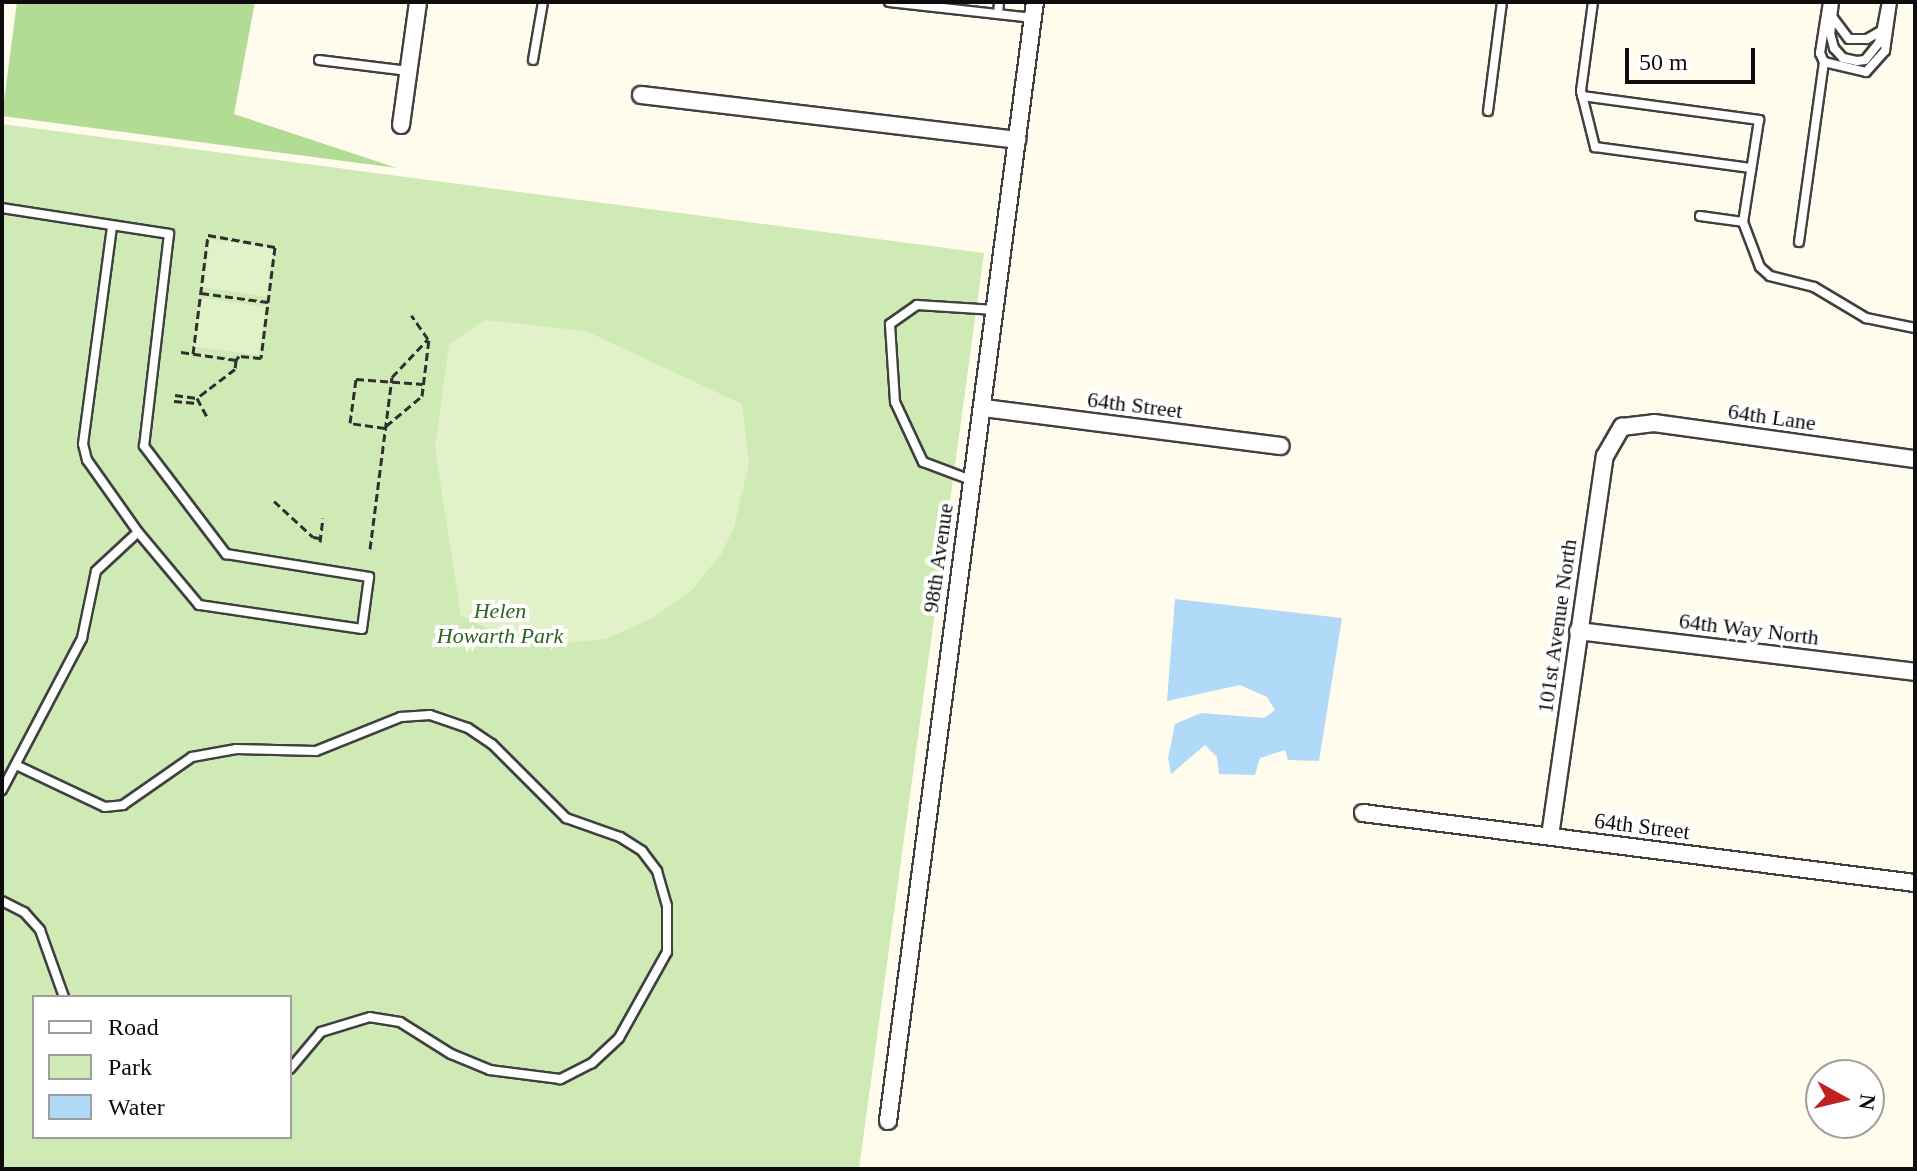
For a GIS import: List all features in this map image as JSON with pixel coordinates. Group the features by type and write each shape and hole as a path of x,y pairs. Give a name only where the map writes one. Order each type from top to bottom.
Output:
{"street":[{"path":"401,125 418,2"},
{"name":"98th Avenue","path":"888,1121 1034,10"},
{"path":"641,95 1017,140"},
{"name":"64th Street","path":"984,408 1281,446"},
{"name":"64th Lane","path":"1622,427 1654,423 1915,459"},
{"name":"101st Avenue North","path":"1550,836 1605,456 1622,427"},
{"name":"64th Way North","path":"1578,631 1915,672"},
{"name":"64th Street","path":"1363,813 1915,883"}],"lane":[{"path":"533,60 543,2"},
{"path":"889,2 998,14 1034,10"},
{"path":"998,14 999,2"},
{"path":"1488,111 1502,2"},
{"path":"1593,2 1582,96 1595,147 1751,168"},
{"path":"1799,242 1824,62 1820,53 1828,2"},
{"path":"1834,2 1834,48 1843,58 1865,60 1879,43 1883,25"},
{"path":"1824,62 1846,71 1866,72 1877,65 1885,51 1890,2"},
{"path":"1833,17 1839,33 1856,40 1881,32 1890,2"},
{"path":"319,60 408,71"},
{"path":"1582,96 1759,120 1743,222 1760,267 1770,276 1814,287 1866,318 1915,328"},
{"path":"2,208 169,234 144,446 226,554 369,577 362,629 199,605 138,532 87,460 83,444 112,226"},
{"path":"1700,216 1743,222"},
{"path":"972,480 923,462 895,402 890,324 917,305 995,310"},
{"path":"2,790 82,638 96,571 138,532"},
{"path":"16,765 105,807 114,806 192,757 236,749 316,751 401,717 430,715 468,728 492,744 566,818 620,837 642,851 657,871 667,906 667,952 636,1012 592,1063 560,1079 490,1070 451,1054 400,1022 370,1017 347,1020 321,1032 292,1067"},
{"path":"2,901 24,912 40,930 63,995"}],"path":[{"path":"175,398 197,401 235,369 239,356 261,358 275,247 208,235 193,354"},
{"path":"201,293 268,302"},
{"path":"411,315 428,339 422,396 386,427 350,423 359,376 423,384"},
{"path":"370,549 391,380 428,339"},
{"path":"181,352 236,360"},
{"path":"197,401 208,419"},
{"path":"274,501 320,540 323,518"}],"green space":[{"path":"17,2 255,2 234,114 397,168 2,116"},
{"name":"Helen Howarth Park","path":"2,124 984,253 859,1169 2,1169"},
{"path":"210,239 273,248 267,296 203,288"},
{"path":"202,298 265,307 259,355 195,347"},
{"path":"484,320 586,331 742,404 749,464 734,527 722,553 692,590 654,617 606,639 553,644 502,635 461,616 435,448 449,345"}],"water":[{"path":"1175,599 1342,618 1319,761 1288,760 1285,750 1260,758 1255,775 1219,774 1217,757 1205,745 1171,774 1168,758 1175,724 1201,713 1264,718 1275,710 1267,697 1240,685 1167,701"}]}
